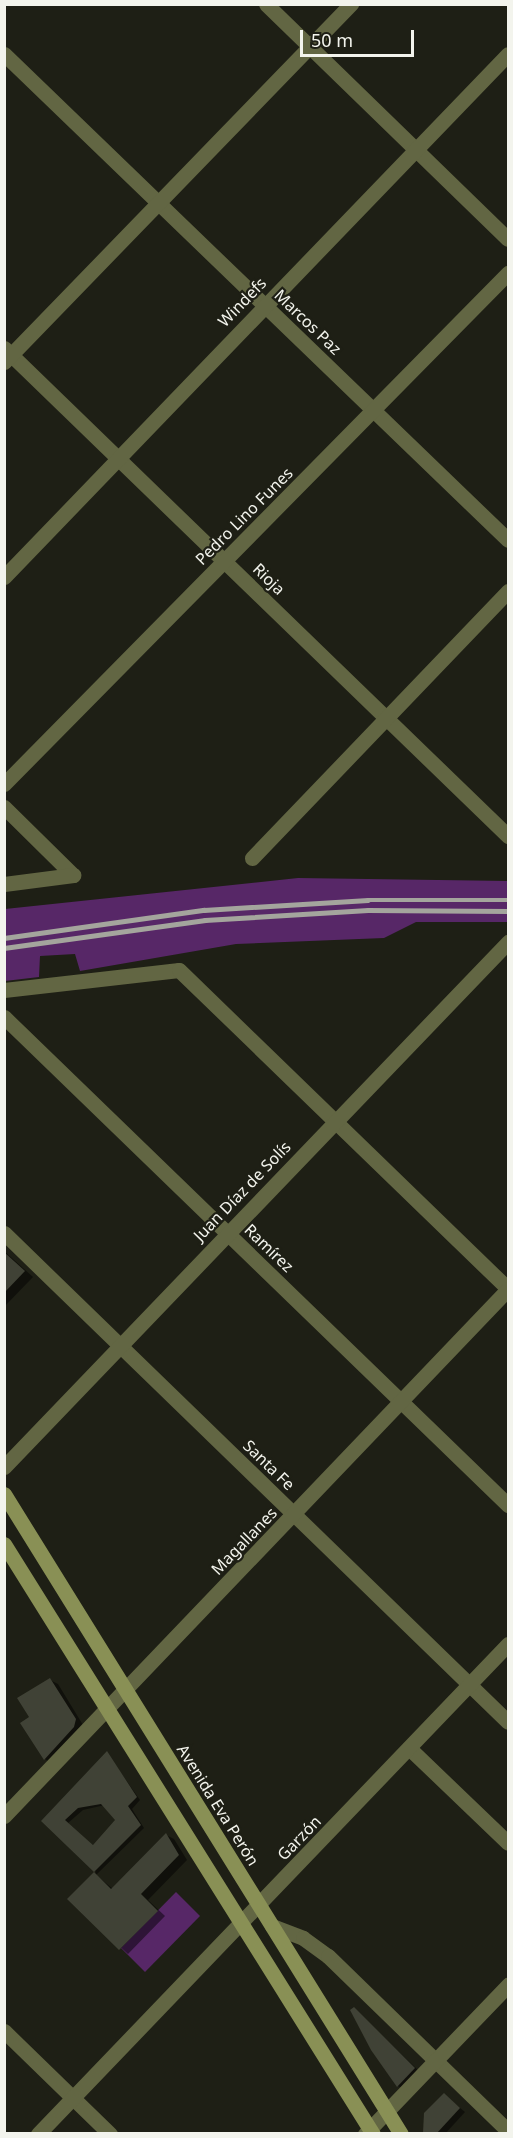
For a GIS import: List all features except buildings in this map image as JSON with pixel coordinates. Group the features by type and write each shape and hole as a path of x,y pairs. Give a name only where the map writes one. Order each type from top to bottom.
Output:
{"main road":[{"name":"Avenida Eva Perón","path":"4,1494 401,2133"},
{"path":"4,1544 369,2132"}],"street":[{"path":"266,4 508,239"},
{"path":"7,355 351,4"},
{"name":"Marcos Paz","path":"4,54 508,540"},
{"name":"Windefs","path":"4,577 508,54"},
{"name":"Pedro Lino Funes","path":"4,784 508,273"},
{"name":"Rioja","path":"7,355 118,459 508,836"},
{"path":"252,858 508,591"},
{"path":"4,807 74,875 4,884"},
{"name":"Juan Díaz de Solís","path":"4,1467 227,1232 508,942"},
{"path":"4,990 180,970 508,1289"},
{"name":"Ramírez","path":"4,1017 508,1505"},
{"name":"Santa Fe","path":"4,1233 508,1722"},
{"name":"Magallanes","path":"4,1816 508,1289"},
{"name":"Garzón","path":"38,2133 242,1924 508,1644"},
{"path":"409,1748 508,1843"},
{"path":"272,1926 303,1938 328,1956 508,2131"},
{"path":"369,2132 508,1985"},
{"path":"4,2031 110,2133"}],"shaded area":[{"path":"298,878 508,881 508,922 416,922 384,938 236,944 80,971 75,954 40,956 39,977 5,981 5,909"},
{"path":"176,1892 200,1916 145,1972 121,1948"}],"railway":[{"path":"4,938 204,910 368,900 508,900"},
{"path":"4,948 205,920 368,910 508,911"}]}
